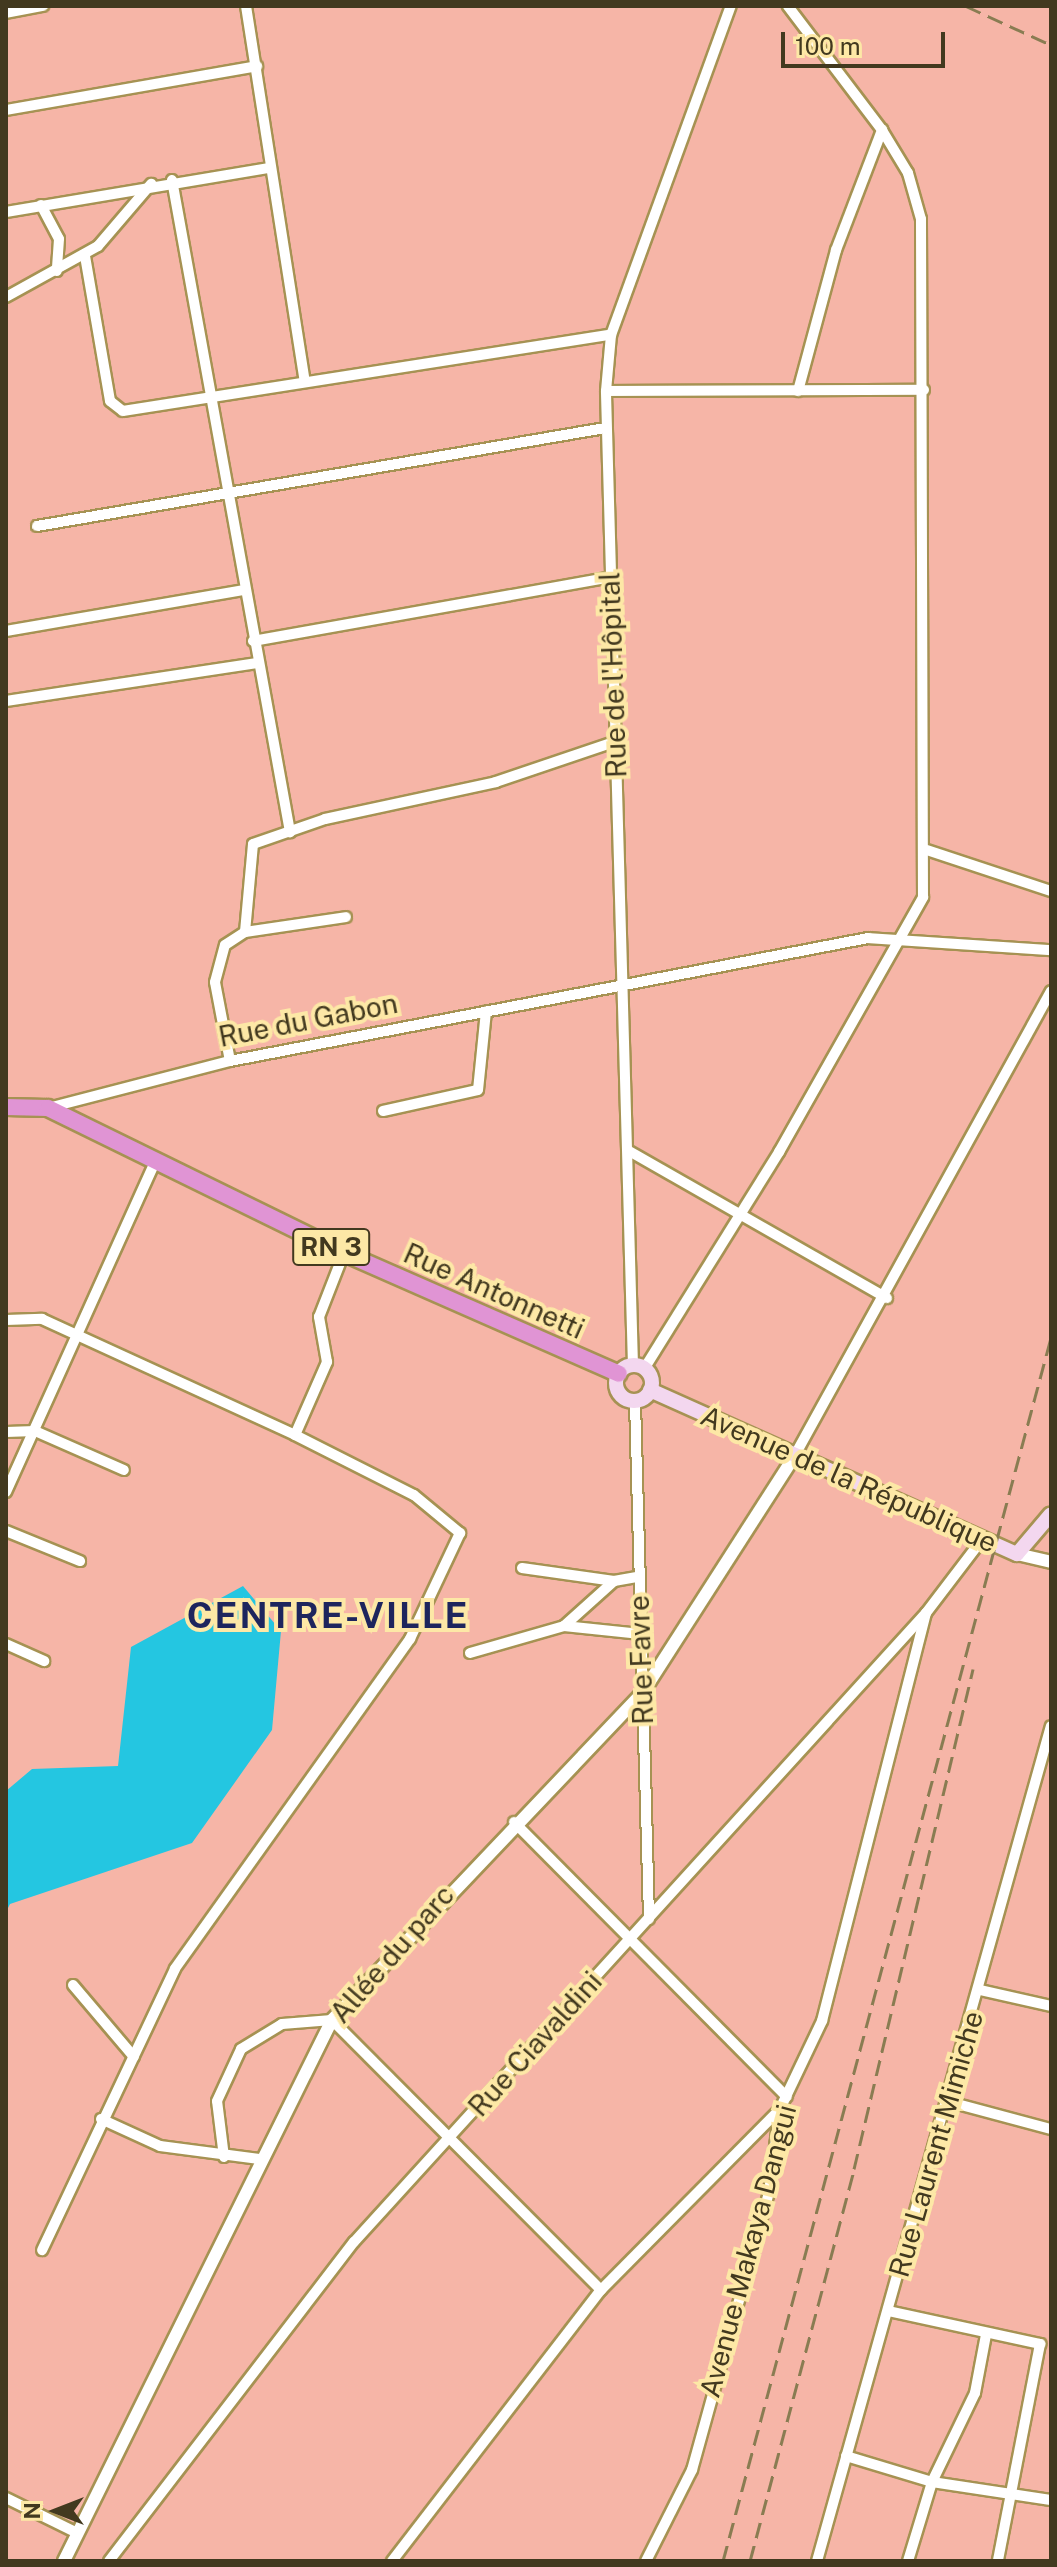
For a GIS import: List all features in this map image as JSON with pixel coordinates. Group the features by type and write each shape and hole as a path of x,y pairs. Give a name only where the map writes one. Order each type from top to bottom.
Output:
{"highway":[{"name":"Rue du Gabon","path":"6,1107 48,1108"},
{"name":"Rue Antonnetti","path":"48,1108 344,1253 632,1370"}],"main road":[{"path":"632,1370 650,1390 635,1401 621,1396 632,1370"},
{"name":"Avenue de la République","path":"650,1390 980,1542 1017,1554"},
{"path":"1017,1554 1051,1514"}],"street":[{"path":"6,13 43,6"},
{"path":"246,6 257,66 269,168 305,381"},
{"name":"Rue de l'Hôpital","path":"632,1370 629,1151 608,578 606,391 611,335 731,6"},
{"path":"632,1370 740,1216 923,897 927,850 921,219 908,173 882,130 788,6"},
{"path":"6,110 257,66"},
{"path":"798,391 836,250 882,130"},
{"path":"6,212 172,180 269,168"},
{"path":"172,180 214,398 244,590 290,832"},
{"path":"6,297 85,256 151,184"},
{"path":"41,205 59,239 57,271"},
{"path":"85,256 115,409 214,398 305,381 611,335"},
{"path":"606,391 924,390"},
{"path":"37,526 228,497 605,428"},
{"path":"253,641 608,578"},
{"path":"6,631 244,590"},
{"path":"6,701 257,663"},
{"path":"245,932 249,849 290,832 496,782 614,742"},
{"path":"927,850 1051,891"},
{"path":"230,1061 215,982 225,945 245,932 346,917"},
{"name":"Rue du Gabon","path":"48,1108 230,1061 622,985 900,936 1051,950"},
{"path":"795,1455 887,1298 1051,991"},
{"path":"383,1111 478,1090 486,1011"},
{"path":"629,1151 887,1298"},
{"path":"6,1492 155,1162"},
{"path":"295,1435 327,1362 319,1317 344,1253"},
{"path":"6,1320 42,1319 295,1435 451,1520 459,1547 410,1639 175,1969 101,2119 42,2250"},
{"name":"Rue Favre","path":"635,1401 637,1577 649,1919"},
{"path":"6,1432 35,1431 124,1470"},
{"name":"Allée du parc","path":"64,2561 259,2159 332,2020 514,1822 643,1692 795,1455"},
{"path":"6,1531 80,1561"},
{"name":"Rue Ciavaldini","path":"109,2561 354,2242 926,1613 980,1542"},
{"name":"Avenue de la République","path":"1017,1554 1051,1562"},
{"path":"522,1568 614,1581 637,1577"},
{"path":"564,1626 614,1581"},
{"name":"Avenue Makaya Dangui","path":"646,2561 692,2470 769,2192 780,2109 822,2021 926,1613"},
{"path":"470,1653 564,1626 641,1634"},
{"path":"6,1644 44,1661"},
{"name":"Rue Laurent Mimiche","path":"817,2561 950,2102 1051,1726"},
{"path":"514,1822 787,2097"},
{"path":"73,1985 134,2057"},
{"path":"980,1990 1051,2006"},
{"path":"224,2157 217,2101 241,2049 282,2024 332,2020 447,2142 601,2290"},
{"path":"950,2102 1051,2129"},
{"path":"392,2561 601,2290 780,2109"},
{"path":"101,2119 130,2138 224,2157 259,2159"},
{"path":"888,2311 986,2335 1046,2344 1019,2432 1016,2490 998,2561"},
{"path":"908,2561 932,2482 975,2393 986,2335"},
{"path":"846,2456 932,2482 1016,2490 1051,2500"},
{"path":"6,2498 77,2533"}],"shaded area":[{"path":"6,6 1051,6 1051,2561 6,2561"}],"water":[{"path":"243,1586 281,1631 272,1730 192,1843 10,1904 6,1912 6,1791 32,1769 118,1766 131,1647"}],"railway":[{"path":"966,6 1051,45"},
{"path":"723,2561 1051,1338"},
{"path":"750,2561 854,2169 973,1669"}],"district":[{"name":"CENTRE-VILLE","path":"328,1616"}]}
